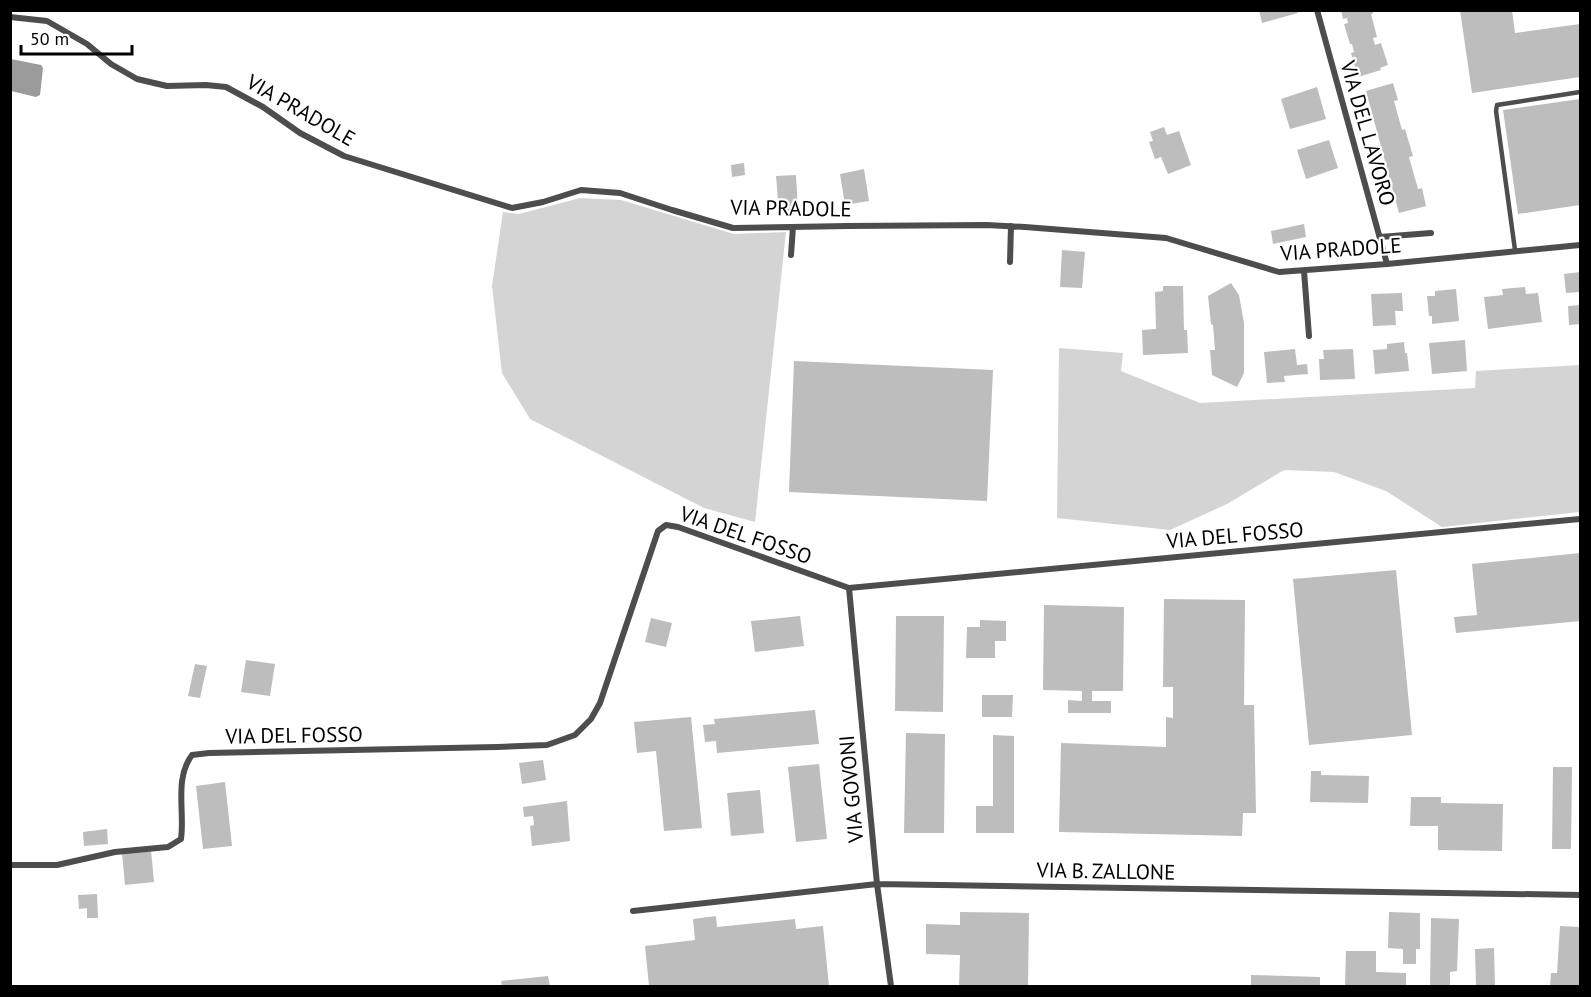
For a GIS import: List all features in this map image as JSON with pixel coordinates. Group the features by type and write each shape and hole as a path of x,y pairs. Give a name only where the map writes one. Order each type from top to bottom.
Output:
{"street":[{"name":"VIA DEL LAVORO","path":"1317,10 1387,264"},
{"name":"VIA PRADOLE","path":"10,17 47,21 87,44 111,64 137,79 167,86 226,87 263,107 300,133 344,156 512,208 543,202 581,190 620,193 733,228 975,225 1166,238 1255,267 1279,272 1387,264 1581,244"},
{"path":"1010,261 1011,226"},
{"path":"791,255 793,227"},
{"path":"1380,237 1431,232"},
{"path":"1304,271 1309,336"},
{"name":"VIA DEL FOSSO","path":"10,865 57,865 115,852 168,847 181,839 183,824 181,782 185,765 192,755 527,746 547,744 575,735 591,719 600,702 658,531 666,525 678,526 849,588 1581,519"},
{"name":"VIA GOVONI","path":"849,588 877,884 891,987"},
{"name":"VIA B. ZALLONE","path":"633,911 877,884 1581,895"}],"lane":[{"path":"1515,250 1497,105 1581,93"}],"shaded area":[{"path":"11,59 41,65 43,68 40,95 36,97 11,91"},
{"path":"580,198 621,200 734,234 786,232 755,522 704,508 530,419 502,373 492,286 503,212 519,214"},
{"path":"1059,348 1123,353 1121,371 1200,403 1475,388 1476,371 1580,365 1580,512 1442,527 1386,491 1334,472 1284,470 1227,504 1170,530 1057,518"}],"building":[{"path":"1259,10 1297,10 1298,13 1262,23"},
{"path":"1341,10 1372,10 1377,37 1373,38 1375,45 1381,43 1388,65 1380,68 1381,70 1358,77 1351,53 1354,52 1352,44 1350,44 1344,24 1348,23 1347,18 1343,19"},
{"path":"1460,10 1512,10 1515,33 1580,24 1580,77 1472,93"},
{"path":"1393,83 1398,100 1394,101 1402,130 1405,129 1413,156 1409,157 1418,189 1422,188 1426,206 1399,213 1366,91"},
{"path":"1317,87 1326,119 1290,129 1281,99"},
{"path":"1580,99 1580,205 1518,214 1503,110"},
{"path":"1164,127 1167,135 1179,131 1191,165 1168,174 1161,157 1155,159 1149,142 1153,141 1150,132"},
{"path":"1329,140 1338,168 1306,179 1297,150"},
{"path":"744,163 745,175 732,177 731,165"},
{"path":"864,169 869,201 845,205 840,174"},
{"path":"796,175 798,211 779,212 776,176"},
{"path":"1304,224 1306,237 1273,244 1271,231"},
{"path":"1062,250 1085,252 1082,288 1060,287"},
{"path":"1580,272 1580,292 1566,293 1564,274"},
{"path":"1231,283 1239,295 1244,323 1244,373 1237,387 1212,375 1210,350 1215,350 1208,296"},
{"path":"1163,286 1183,286 1184,330 1187,330 1188,353 1143,355 1142,330 1156,329 1155,292 1163,291"},
{"path":"1525,287 1526,294 1538,293 1542,322 1488,329 1484,297 1503,295 1502,289"},
{"path":"1456,289 1459,321 1432,324 1427,296 1435,296 1435,291"},
{"path":"1402,293 1403,311 1395,311 1396,325 1373,326 1371,294"},
{"path":"1580,305 1580,324 1569,325 1568,306"},
{"path":"1465,340 1467,371 1432,374 1429,343"},
{"path":"1404,342 1409,371 1375,374 1373,350 1387,349 1387,344"},
{"path":"1295,349 1297,365 1307,364 1308,374 1284,376 1285,382 1267,383 1264,352"},
{"path":"1353,349 1355,379 1320,380 1319,359 1324,359 1323,350"},
{"path":"794,361 993,370 987,501 789,492"},
{"path":"1580,553 1580,621 1456,633 1454,617 1477,615 1472,564"},
{"path":"1396,570 1412,735 1309,745 1293,579"},
{"path":"1164,599 1245,600 1244,705 1254,705 1256,813 1243,813 1242,836 1059,832 1061,743 1166,747 1166,717 1173,718 1173,687 1163,687"},
{"path":"1044,605 1124,607 1123,691 1092,691 1092,701 1111,701 1111,713 1068,713 1068,700 1082,701 1082,691 1043,690"},
{"path":"800,616 804,646 755,652 751,621"},
{"path":"896,616 944,616 943,712 895,711"},
{"path":"651,618 672,623 666,647 645,642"},
{"path":"980,620 1006,621 1006,641 995,641 995,658 966,658 967,627 980,627"},
{"path":"246,660 275,664 270,696 241,692"},
{"path":"195,664 207,666 200,698 188,696"},
{"path":"982,695 1013,695 1012,717 982,717"},
{"path":"815,710 819,744 717,753 716,741 705,742 703,725 715,724 714,719"},
{"path":"691,717 702,828 664,831 656,751 637,753 634,722"},
{"path":"906,733 945,734 944,833 904,833"},
{"path":"993,735 1014,736 1014,833 976,833 976,806 993,806"},
{"path":"543,760 546,780 522,784 519,763"},
{"path":"819,764 827,839 796,842 788,767"},
{"path":"1553,767 1572,767 1571,849 1552,849"},
{"path":"1311,771 1321,771 1321,775 1369,776 1368,803 1310,802"},
{"path":"225,782 232,846 203,849 196,786"},
{"path":"760,790 764,833 731,836 727,793"},
{"path":"1411,797 1441,797 1441,803 1503,804 1502,851 1438,850 1438,826 1410,826"},
{"path":"567,801 570,841 532,846 530,826 534,825 533,816 524,817 523,807"},
{"path":"107,829 108,844 84,846 83,832"},
{"path":"151,850 154,882 125,885 122,853"},
{"path":"97,894 98,918 87,918 87,908 79,909 78,895"},
{"path":"960,912 1029,913 1028,986 959,986 960,955 926,954 926,924 960,925"},
{"path":"1389,912 1420,913 1420,949 1416,949 1416,964 1403,964 1403,949 1388,948"},
{"path":"716,916 717,927 795,919 796,929 823,926 829,986 649,986 645,946 695,940 693,919"},
{"path":"1431,918 1459,919 1457,971 1450,972 1450,986 1430,986"},
{"path":"1560,926 1580,927 1580,986 1550,986 1551,973 1557,973"},
{"path":"1494,948 1495,986 1476,986 1475,949"},
{"path":"1346,951 1376,951 1376,972 1406,973 1406,986 1345,986"},
{"path":"1251,975 1320,977 1320,986 1251,986"},
{"path":"548,976 550,986 502,986 501,981"}]}
